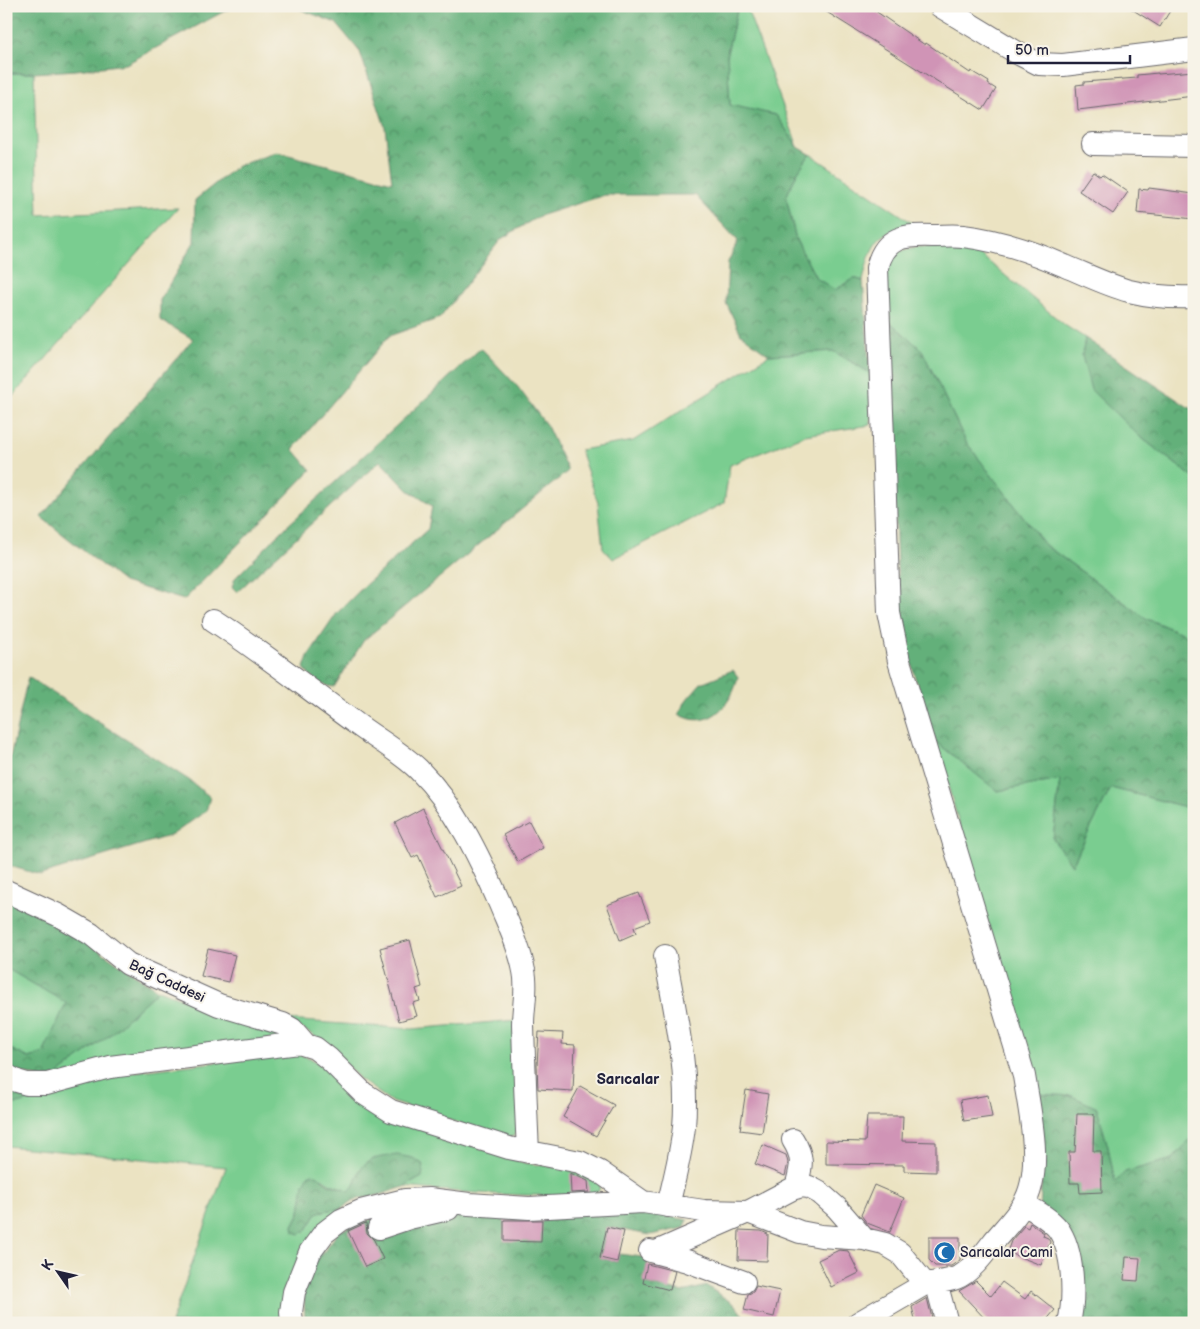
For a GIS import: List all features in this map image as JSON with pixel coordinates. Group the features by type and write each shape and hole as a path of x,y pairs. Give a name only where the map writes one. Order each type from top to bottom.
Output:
{"street":[{"path":"940,6 1039,64 1063,65 1194,49"},
{"path":"1093,144 1194,146"},
{"path":"858,1323 931,1283 956,1278 964,1274 991,1246 1024,1204 1031,1186 1034,1160 1024,1076 1015,1040 899,661 888,613 877,268 879,258 892,242 902,237 911,235 962,236 1023,250 1130,291 1182,298 1194,297"},
{"path":"214,620 266,656 417,769 435,788 478,854 514,938 524,970 527,989 523,1016 523,1048 528,1152"},
{"name":"Bağ Caddesi","path":"6,891 58,915 91,934 128,964 219,1005 283,1024 292,1029 305,1044 329,1059 363,1094 391,1111 465,1135 528,1152 580,1162 590,1166 642,1202"},
{"path":"665,956 678,1030 684,1083 684,1127 679,1161 668,1206"},
{"path":"6,1075 27,1084 47,1084 110,1067 291,1043 305,1044"},
{"path":"792,1140 800,1150 802,1160 796,1188"},
{"path":"744,1282 650,1251 748,1212 796,1188 809,1187 820,1193 864,1238"},
{"path":"292,1323 291,1312 294,1292 310,1252 324,1233 341,1220 361,1211 405,1200 429,1199 529,1208 642,1202 704,1211 748,1212 800,1232 821,1236 864,1238 894,1248 931,1283 947,1323"},
{"path":"379,1228 409,1218 469,1204"},
{"path":"1024,1204 1049,1220 1064,1239 1072,1279 1069,1323"}],"green space":[{"path":"6,6 234,6 126,64 76,70 6,73"},
{"path":"292,6 738,6 727,53 730,105 776,115 798,147 810,154 797,173 786,197 796,240 816,278 835,290 854,278 863,281 870,373 833,351 769,355 741,334 726,303 728,262 738,241 695,195 605,195 539,216 501,239 440,318 389,336 293,449 311,470 184,600 123,582 41,517 193,339 160,320 160,300 194,242 195,200 237,166 277,152 392,182 385,127 360,52 336,23"},
{"path":"738,6 746,6 798,147 776,115 730,106 727,53"},
{"path":"6,73 34,73 38,215 178,208 6,404"},
{"path":"810,154 917,226 884,235 873,248 863,281 854,278 835,290 816,278 796,240 786,197 797,173"},
{"path":"915,247 971,247 1066,326 1085,338 1082,356 1139,436 1194,478 1194,638 1147,619 1045,545 966,442 922,350 891,323 884,275 898,252"},
{"path":"891,323 922,350 966,442 1045,545 1147,619 1194,638 1194,809 1111,788 1072,865 1053,839 1060,780 997,791 935,741 916,681 899,615"},
{"path":"1085,338 1188,407 1194,409 1194,478 1139,436 1091,390 1082,356"},
{"path":"481,348 517,386 547,426 568,471 364,640 334,687 324,685 313,679 304,668 308,656 337,613 428,529 432,506 408,490 380,461 237,592 232,587 235,578 285,528"},
{"path":"833,351 870,373 871,425 805,435 730,465 724,503 613,559 603,548 598,503 580,450 633,441 769,355"},
{"path":"733,670 738,677 735,687 724,706 717,713 709,718 700,720 690,719 679,714 687,699 701,683"},
{"path":"28,677 189,780 210,797 206,811 172,835 41,875 6,865 6,776"},
{"path":"935,741 997,791 1060,780 1053,839 1072,865 1111,788 1194,809 1194,1135 1173,1159 1125,1172 1115,1182 1097,1108 1072,1096 1038,1094"},
{"path":"6,899 47,915 158,990 112,1033 56,1076 45,1079 6,1069 6,1047 29,1058 43,1054 66,1003 6,968"},
{"path":"6,968 67,1003 43,1054 29,1058 6,1047"},
{"path":"158,990 222,1013 269,1024 283,1037 56,1076 112,1033"},
{"path":"288,1020 412,1029 517,1020 519,1125 514,1136 503,1137 392,1102 361,1080 321,1040"},
{"path":"294,1053 310,1058 324,1067 363,1106 381,1115 524,1163 569,1169 600,1183 599,1191 571,1195 523,1195 404,1187 422,1177 375,1158 360,1169 354,1186 349,1191 328,1183 322,1178 302,1199 300,1212 293,1226 306,1231 318,1212 342,1208 288,1323 171,1323 226,1167 6,1146 6,1103 18,1104 29,1093 116,1074"},
{"path":"6,1086 29,1093 34,1099 18,1104 6,1103"},
{"path":"1038,1094 1072,1096 1097,1108 1115,1182 1125,1172 1173,1159 1194,1135 1194,1323 1069,1323 1072,1279 1040,1213 1042,1164"},
{"path":"397,1155 413,1158 424,1165 422,1177 404,1187 354,1200 342,1208 318,1212 306,1231 300,1234 294,1232 293,1226 300,1212 304,1184 309,1174 320,1177 329,1184 349,1191 355,1184 360,1170 367,1162 376,1158"},
{"path":"400,1209 577,1214 650,1213 688,1220 684,1228 650,1235 607,1227 600,1258 617,1262 619,1254 649,1258 643,1283 683,1292 707,1286 735,1305 749,1323 305,1323 304,1293 314,1265 339,1231"}],"building":[{"path":"817,6 868,6 925,45 926,43 970,73 971,71 989,82 988,84 996,89 983,110"},
{"path":"1127,6 1173,6 1160,27"},
{"path":"1194,71 1194,96 1078,110 1076,85 1084,84 1084,82 1137,78 1137,75"},
{"path":"1093,171 1100,176 1102,174 1128,192 1113,214 1079,191"},
{"path":"1149,188 1194,194 1194,219 1137,213 1139,189 1148,190"},
{"path":"423,808 461,886 437,897 418,855 412,858 395,823"},
{"path":"529,821 543,848 518,862 503,835"},
{"path":"639,893 650,921 634,927 636,933 620,940 607,905"},
{"path":"410,940 422,987 416,989 420,1001 413,1003 417,1016 399,1021 380,948"},
{"path":"208,949 235,955 228,982 201,976"},
{"path":"539,1032 563,1033 562,1044 575,1045 573,1091 538,1089"},
{"path":"580,1086 614,1105 596,1136 563,1117"},
{"path":"746,1090 768,1094 762,1133 740,1130"},
{"path":"988,1095 992,1117 964,1121 960,1100"},
{"path":"1077,1114 1094,1114 1093,1151 1101,1151 1102,1192 1080,1193 1079,1183 1070,1183 1069,1152 1075,1152"},
{"path":"867,1116 903,1116 902,1141 936,1142 936,1172 904,1171 904,1165 826,1164 826,1141 865,1142"},
{"path":"763,1145 786,1155 788,1163 785,1176 755,1164"},
{"path":"570,1173 588,1181 589,1192 571,1193"},
{"path":"874,1185 904,1198 890,1232 867,1223 861,1215"},
{"path":"504,1220 542,1220 541,1242 504,1241"},
{"path":"366,1223 367,1233 374,1240 383,1259 365,1267 348,1231"},
{"path":"1030,1223 1044,1233 1043,1236 1048,1238 1050,1242 1041,1265 1007,1252 1011,1241 1024,1226 1028,1228"},
{"path":"607,1227 624,1231 617,1262 600,1258"},
{"path":"739,1230 761,1231 768,1234 767,1261 738,1260"},
{"name":"Sarıcalar Cami","path":"929,1237 960,1237 960,1260 951,1266 935,1266 929,1260"},
{"path":"839,1250 848,1251 859,1273 831,1287 818,1260"},
{"path":"1126,1257 1140,1258 1138,1281 1124,1280"},
{"path":"647,1264 675,1271 670,1290 643,1283"},
{"path":"976,1281 991,1296 1002,1282 1025,1299 1031,1291 1055,1310 1044,1323 989,1323 959,1291"},
{"path":"756,1286 780,1291 774,1317 744,1310 748,1294 753,1292"},
{"path":"927,1298 933,1322 916,1323 912,1307"}],"place":[{"name":"Sarıcalar Cami","path":"944,1252"}],"district":[{"name":"Sarıcalar","path":"628,1079"}]}
